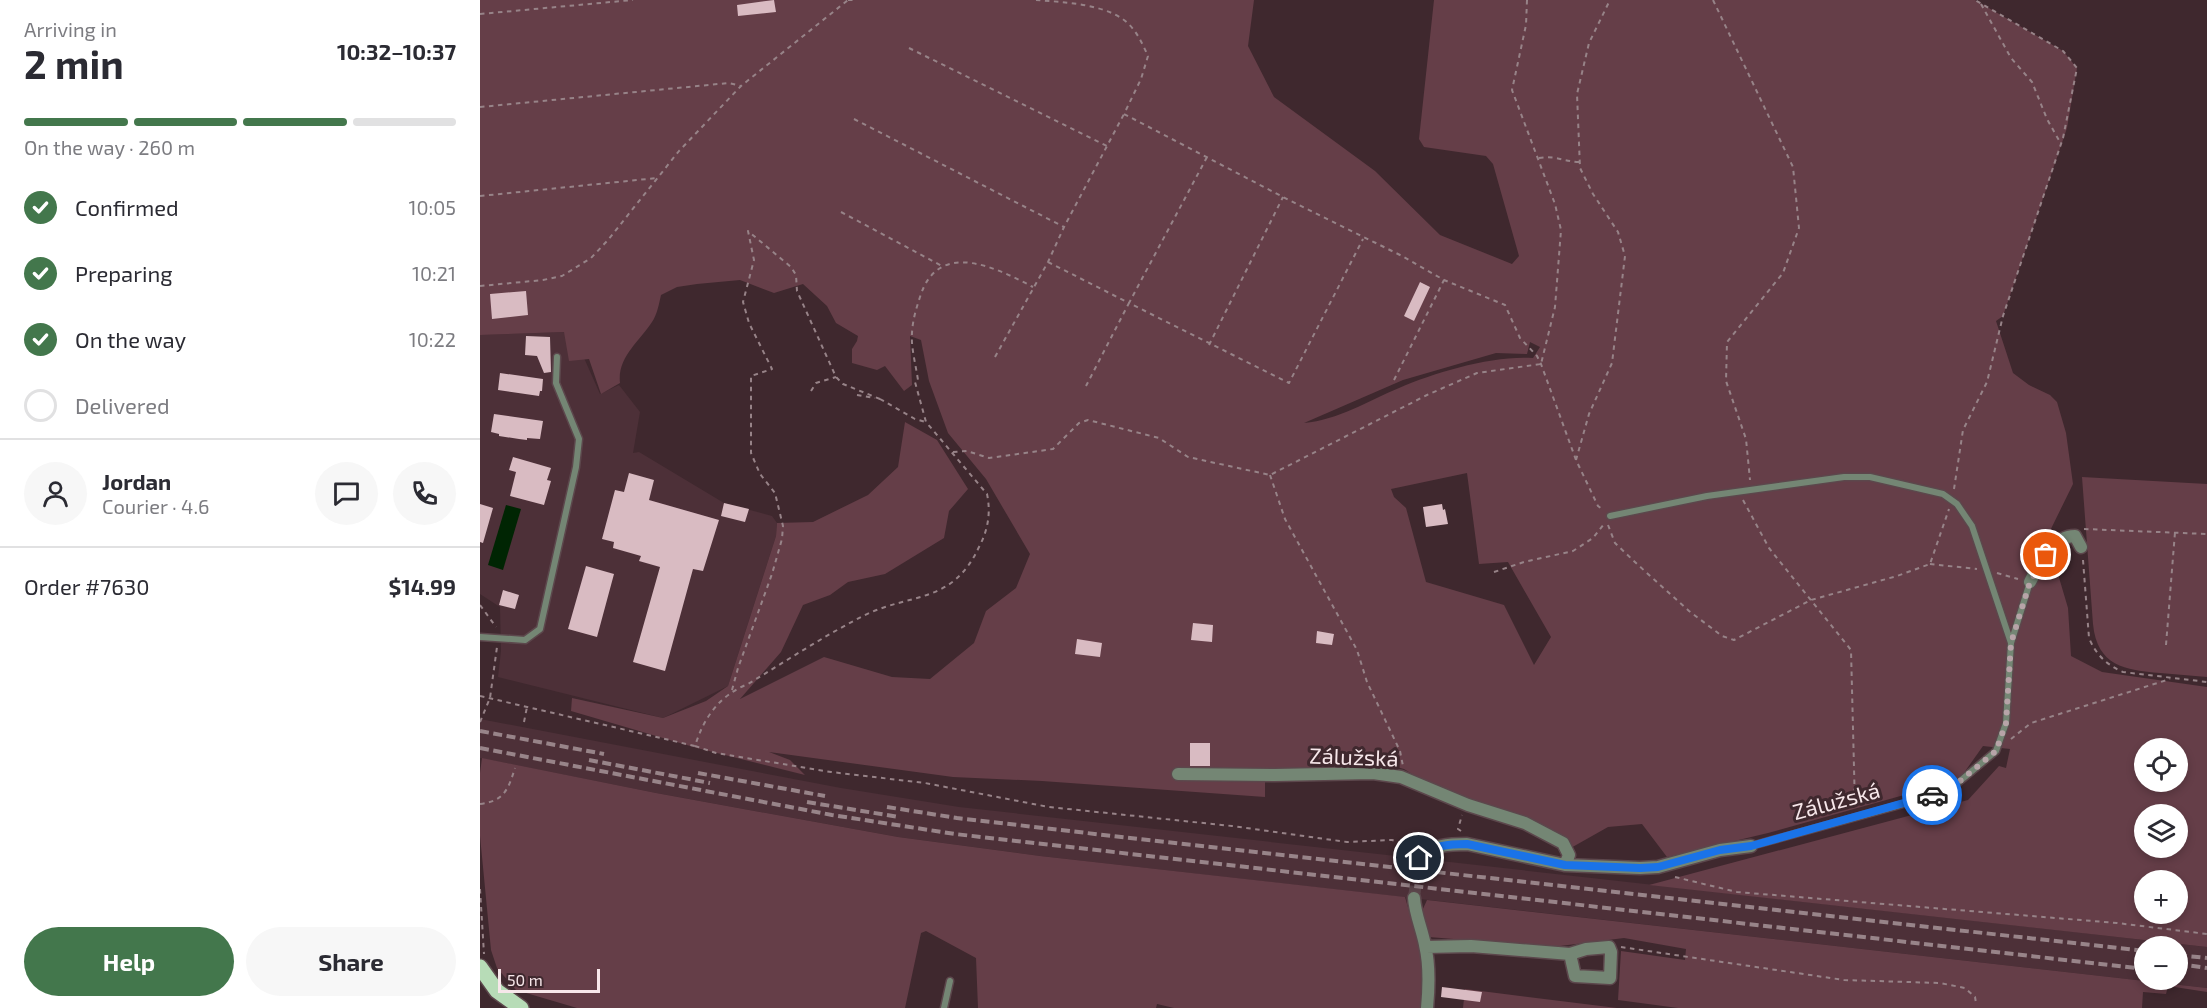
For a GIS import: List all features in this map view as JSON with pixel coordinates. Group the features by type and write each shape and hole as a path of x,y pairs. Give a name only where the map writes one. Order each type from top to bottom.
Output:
{"main road":[{"path":"482,960 497,991 521,1008"}],"street":[{"path":"2030,582 2046,555 2061,540 2075,536 2081,547"},
{"name":"Zálužská","path":"1178,774 1373,773 1401,777 1468,805 1525,823 1563,843 1569,855 1565,865"},
{"name":"Zálužská","path":"1421,855 1453,844 1482,847 1565,865 1658,867 1720,850 1751,846"},
{"path":"1414,898 1426,947 1429,980 1427,1008"},
{"path":"1426,947 1471,946 1570,954 1586,949 1609,947 1611,952 1610,978 1575,976 1570,954"}],"lane":[{"path":"480,637 525,640 540,629 576,467 579,439 556,382 557,357"},
{"path":"1608,519 1707,496 1844,477 1870,477 1943,494 1958,504 1972,526 2011,643"},
{"path":"1996,751 2006,723 2011,643 2030,582"},
{"name":"Zálužská","path":"1751,846 1925,798 1954,786 1996,751"},
{"path":"944,1008 950,981"}],"path":[{"path":"480,14 633,0"},
{"path":"480,286 562,276 591,258 679,151 741,86 848,0 857,0"},
{"path":"995,357 1048,262 1124,114 1141,79 1148,56 1140,37 1124,20 1103,10 1063,2 1036,0"},
{"path":"1527,0 1526,25 1512,90 1555,204 1561,230 1555,306 1541,364"},
{"path":"1576,460 1589,414 1612,363 1625,256 1618,232 1593,194 1580,168 1577,94 1589,44 1610,0"},
{"path":"1713,0 1793,167 1799,228 1784,273 1726,342 1725,381 1746,439 1751,489"},
{"path":"1930,564 1952,501 1963,430 1987,382 2003,316 2061,144 2077,68 2063,51 1975,0"},
{"path":"1979,2 2011,58 2032,82 2061,144"},
{"path":"909,48 1107,146"},
{"path":"480,107 729,82 741,86"},
{"path":"1124,114 1444,279 1504,305 1520,338 1541,364 1576,460 1598,506 1608,519 1615,543 1689,611 1722,636 1734,640 1811,600 1897,576 1930,564 1986,570 2030,582"},
{"path":"854,119 1064,227"},
{"path":"1086,386 1206,157"},
{"path":"1538,158 1557,157 1571,162 1580,162"},
{"path":"480,196 657,178"},
{"path":"1209,345 1282,197"},
{"path":"841,212 942,266"},
{"path":"732,690 772,574 783,526 775,493 760,474 752,453 751,375 772,369 749,323 742,302 754,260 748,231 791,267 795,275 797,291 836,377 843,384 880,399 915,419 926,422"},
{"path":"1048,262 1209,345 1289,383 1364,238"},
{"path":"694,746 701,729 720,701 732,690 748,684 879,608 918,599 951,585 971,564 986,535 989,506 987,494 926,422 915,382 918,380 912,342 913,321 924,283 933,272 942,266 966,262 980,264 997,269 1033,287"},
{"path":"1394,380 1444,279"},
{"path":"952,452 967,451 989,458 1053,449 1079,423 1088,420 1159,438 1188,457 1270,475 1427,395 1477,373 1541,364"},
{"path":"811,391 816,383 836,377"},
{"path":"857,395 880,399"},
{"path":"1270,475 1285,519 1357,650 1367,682 1400,751 1404,769 1401,777"},
{"path":"1738,491 1769,548 1851,650 1856,816"},
{"path":"1494,572 1524,562 1573,551 1593,538 1608,519"},
{"path":"2086,528 2207,534"},
{"path":"2166,645 2175,532"},
{"path":"2081,547 2086,620 2089,638 2094,649 2112,667 2123,672 2207,682"},
{"path":"480,605 497,628 490,698 480,722"},
{"path":"1996,751 2031,723 2172,678"},
{"path":"480,696 716,753 831,772 925,783 1049,807 1232,826 1347,842 1392,840 1415,847 1421,855"},
{"path":"524,722 526,707"},
{"path":"480,804 493,802 503,796 515,768"},
{"path":"1468,805 1461,815 1458,830 1482,847"},
{"path":"1672,876 1737,892 2116,923 2207,934"},
{"path":"480,889 482,960"},
{"path":"1609,947 1622,947 1844,980 1941,983 1965,988 1975,997 1976,1003"}],"shaded area":[{"path":"480,0 1254,0 1248,46 1274,97 1375,171 1440,235 1512,264 1519,256 1493,164 1486,156 1424,147 1419,139 1434,0 1975,0 2063,51 2077,68 2067,128 2003,316 1996,321 2013,373 2029,385 2050,395 2057,402 2066,433 2073,484 2047,537 2068,608 2071,656 2102,672 2207,687 2207,947 2188,945 2188,936 2134,936 2134,939 1649,885 1968,800 1999,766 2006,768 2010,749 1983,746 1961,777 1947,783 1768,833 1667,857 1642,824 1608,827 1569,849 1420,779 1404,769 1389,765 1314,766 1265,775 1265,797 953,777 769,752 790,760 805,775 697,748 571,711 572,698 663,718 706,701 728,686 776,536 777,523 813,522 868,495 898,467 905,422 937,440 968,489 949,511 944,538 885,574 848,582 830,595 803,605 781,652 740,699 824,657 892,677 930,679 974,643 986,611 1016,588 1030,554 986,479 948,433 929,381 921,340 910,336 912,385 904,391 885,366 877,370 852,363 852,349 858,336 836,323 827,306 803,284 774,293 740,280 677,287 661,295 654,319 630,350 622,365 620,383 601,394 589,359 569,361 564,332 480,335","holes":["1530,342 1540,347 1533,358 1501,359 1447,371 1413,382 1341,414 1304,423 1403,380 1496,353 1527,354","1467,473 1479,564 1508,562 1551,637 1534,665 1504,605 1426,582 1406,508 1394,497 1391,489"]},
{"path":"564,332 584,358 600,394 619,385 640,412 633,453 639,452 724,503 772,516 777,523 776,536 728,686 663,718 498,677 501,651 500,607 480,594 480,335"},
{"path":"2082,477 2207,484 2207,677 2135,670 2115,663 2100,649 2093,624"},
{"path":"506,505 521,509 503,570 488,565"},
{"path":"480,719 841,788 959,807 2134,939 2134,980 1040,856 898,837 480,758"},
{"path":"482,758 656,793 898,837 1040,856 1405,897 1425,967 1421,1008 1174,1008 1157,1004 1156,1008 978,1008 976,958 926,931 921,933 905,1008 577,1008 516,990 497,968 491,950 480,836"},
{"path":"1427,900 2134,980 2134,990 2167,990 2166,994 2143,992 2142,1008 1678,1008 1618,1000 1621,951 1685,960 1686,949 1624,938 1552,947 1429,937 1422,911"},
{"path":"2188,945 2207,947 2207,988 2188,986"},
{"path":"2188,986 2207,988 2207,992 2188,989"},
{"path":"1465,989 1617,1008 1463,1008"}],"building":[{"path":"774,0 776,12 738,16 737,5"},
{"path":"1420,282 1430,287 1414,321 1404,316"},
{"path":"526,291 528,315 492,319 490,294"},
{"path":"526,336 550,337 551,372 544,373 537,356 525,355"},
{"path":"500,373 543,379 542,391 539,396 498,390"},
{"path":"494,414 543,421 540,439 519,439 499,436 491,432"},
{"path":"513,457 551,468 547,480 551,481 544,505 510,496 516,472 509,470"},
{"path":"629,473 654,480 649,500 719,520 703,571 693,569 665,671 633,662 660,567 639,561 641,556 613,548 614,542 602,539 615,490 624,492"},
{"path":"724,503 749,509 745,522 721,516"},
{"path":"480,504 493,508 483,543 480,542"},
{"path":"1442,504 1448,524 1426,527 1423,507"},
{"path":"586,566 614,574 597,637 568,629"},
{"path":"503,590 519,595 515,609 499,605"},
{"path":"1193,623 1213,625 1212,642 1191,640"},
{"path":"1317,631 1334,634 1332,645 1316,643"},
{"path":"1077,639 1102,643 1100,657 1075,654"},
{"path":"1190,743 1210,743 1210,766 1190,766"},
{"path":"1442,987 1482,992 1480,1002 1441,997"}],"tunnel":[{"path":"1414,898 1419,858"}],"railway":[{"path":"480,731 604,754"},
{"path":"480,748 832,815 955,834 2134,968"},
{"path":"589,760 710,783"},
{"path":"698,773 825,796"},
{"path":"807,802 899,817"},
{"path":"887,807 957,818 1130,838 2134,950"},
{"path":"2188,956 2207,958"},
{"path":"2188,965 2207,968"}],"way so far":[{"path":"1932,795 1954,786 1996,751 2006,723 2011,643 2030,582 2046,555"}],"route":[{"path":"1419,858 1424,852 1433,849 1453,844 1467,844 1565,865 1658,867 1720,850 1751,846 1932,795"}]}
